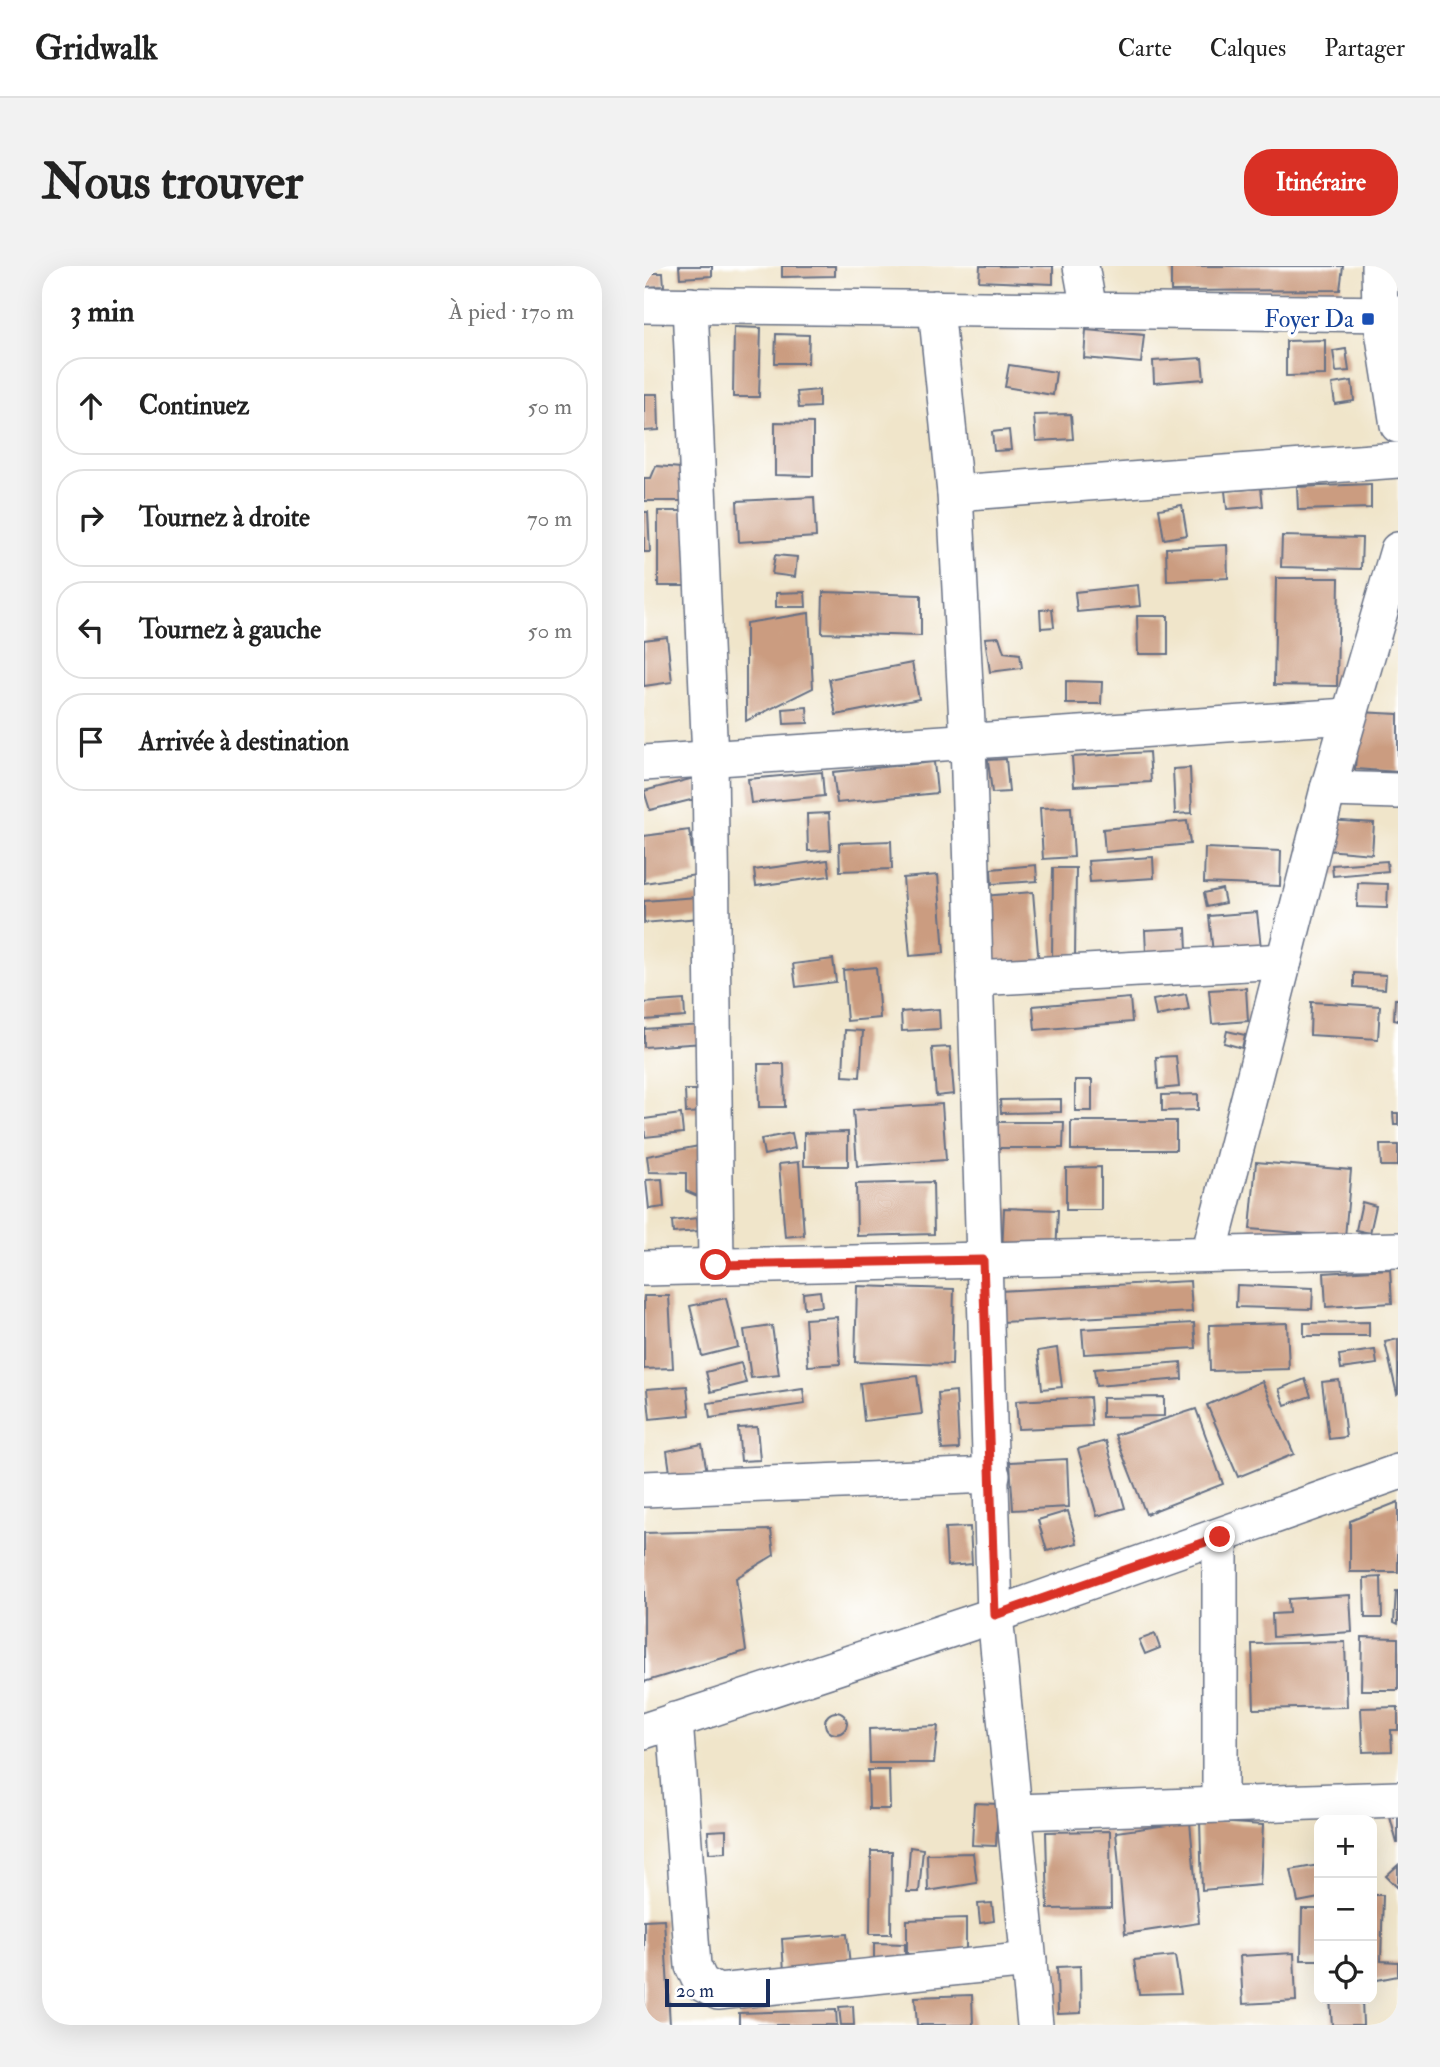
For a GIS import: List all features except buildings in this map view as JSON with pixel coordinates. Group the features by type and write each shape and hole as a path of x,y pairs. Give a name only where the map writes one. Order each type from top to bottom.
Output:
{"street":[{"path":"1081,266 1088,310"},
{"path":"1379,266 1389,313 1398,425"},
{"path":"644,305 1389,313"},
{"path":"690,305 709,758 716,1265"},
{"path":"936,308 955,493 968,743 995,1615 1035,2025"},
{"path":"955,493 1398,460"},
{"path":"1209,1254 1328,789 1398,550"},
{"path":"644,763 1349,716"},
{"path":"1328,789 1398,791"},
{"path":"975,978 1284,961"},
{"path":"644,1268 1398,1250"},
{"path":"1029,1960 718,1992 701,1983 693,1966 660,1726 995,1615 1398,1472"},
{"path":"644,1489 992,1475"},
{"path":"1220,1537 1220,1805"},
{"path":"1016,1812 1398,1799"}],"place":[{"name":"Foyer Da","path":"1368,319"}],"route":[{"path":"716,1265 983,1260 995,1615 1220,1537"}]}
